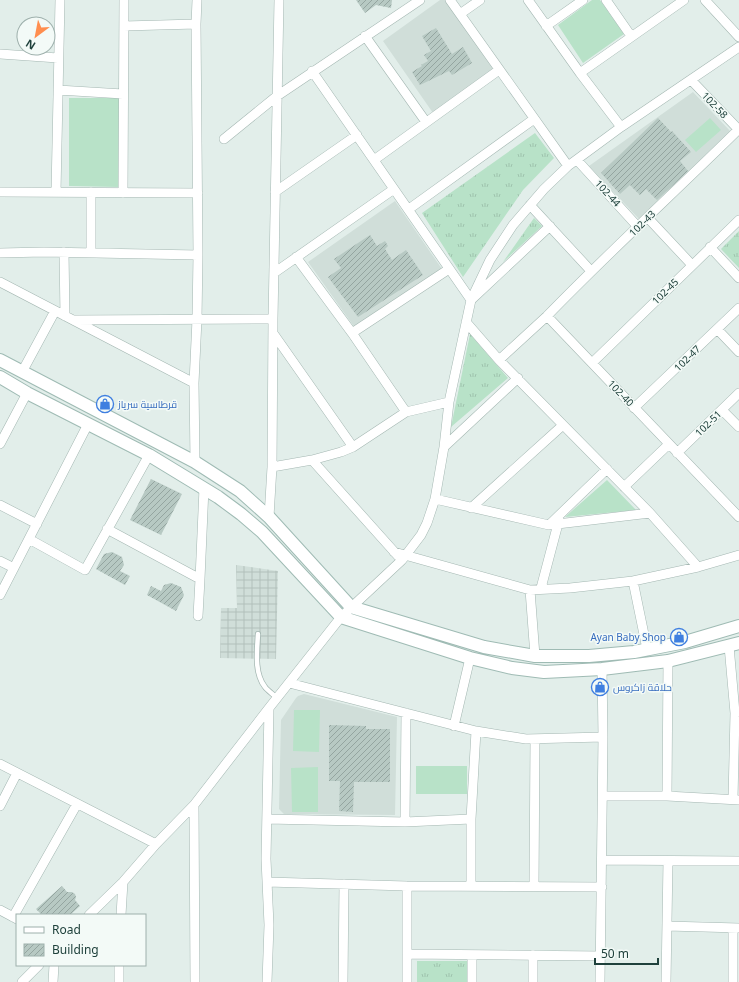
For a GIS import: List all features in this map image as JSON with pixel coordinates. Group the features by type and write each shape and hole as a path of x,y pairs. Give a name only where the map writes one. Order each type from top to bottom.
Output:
{"main road":[{"path":"0,360 195,462 240,491 269,517 351,607 484,647 535,656 606,655 634,652 685,642 739,626"},
{"path":"0,377 27,393 146,453 230,505 259,529 341,617 470,658 494,664 544,672 602,669 668,661 734,645"},
{"path":"146,453 149,439"},
{"path":"167,465 170,456 175,452"}],"street":[{"path":"56,192 60,0"},
{"path":"123,193 124,0"},
{"path":"195,462 194,383 198,255 197,0"},
{"path":"269,517 272,467 273,319 279,0"},
{"path":"224,139 277,96 312,71 420,0"},
{"path":"450,0 568,166"},
{"path":"460,14 480,0"},
{"path":"528,0 580,73 622,127"},
{"path":"546,26 582,0"},
{"path":"606,0 631,36"},
{"path":"580,73 684,0"},
{"path":"704,0 739,37"},
{"path":"124,26 196,24"},
{"path":"366,36 426,122"},
{"path":"90,914 123,882 156,844 194,805 341,617 404,558 421,535 427,523 435,499 444,446 449,402 471,300 490,260 513,226 544,189 568,166 739,47"},
{"path":"0,54 58,58"},
{"path":"374,160 500,70"},
{"path":"312,71 471,300"},
{"name":"102-58","path":"692,80 739,130"},
{"path":"58,90 123,94"},
{"path":"409,209 534,119"},
{"name":"102-43","path":"547,316 591,271 739,130"},
{"path":"275,192 357,136"},
{"name":"102-44","path":"577,160 638,227"},
{"path":"274,272 394,189"},
{"path":"0,192 198,193"},
{"path":"91,192 91,253"},
{"path":"530,205 591,271"},
{"path":"648,218 692,265"},
{"name":"102-45","path":"592,363 739,220"},
{"path":"471,300 550,226"},
{"path":"710,248 739,278"},
{"path":"0,252 198,255"},
{"path":"64,252 69,318"},
{"path":"296,257 352,333 406,412"},
{"path":"352,333 449,269"},
{"path":"0,282 194,383"},
{"name":"102-47","path":"634,408 739,308"},
{"path":"22,372 56,311"},
{"path":"500,360 547,316"},
{"name":"102-40","path":"547,316 739,517"},
{"path":"69,318 273,319"},
{"path":"466,322 500,360 650,513 698,566"},
{"path":"717,329 739,352"},
{"path":"273,334 353,447"},
{"path":"444,446 518,378"},
{"path":"0,444 27,393"},
{"name":"102-51","path":"677,453 739,393"},
{"path":"272,467 312,460 341,452 353,447 406,412 449,402"},
{"path":"722,410 739,427"},
{"path":"0,595 88,424"},
{"path":"471,508 563,424"},
{"path":"624,487 669,444"},
{"path":"29,539 85,570 146,453"},
{"path":"312,460 394,552 404,558 530,590 541,588 570,588 633,581 739,556"},
{"path":"541,588 553,524 561,514 607,469"},
{"path":"198,616 204,488"},
{"path":"435,499 471,508 553,524 650,513"},
{"path":"0,505 37,524"},
{"path":"107,529 200,579"},
{"path":"0,561 14,568"},
{"path":"633,581 647,649"},
{"path":"530,590 535,656"},
{"path":"603,796 667,796 736,800 737,712 734,645"},
{"path":"454,726 470,658"},
{"path":"667,796 668,661"},
{"path":"600,982 603,796 602,669"},
{"path":"289,684 476,731 535,739 603,737"},
{"path":"267,982 269,925 267,819 269,708"},
{"path":"404,822 406,713"},
{"path":"471,886 471,819 476,731"},
{"path":"534,886 535,739"},
{"path":"0,764 156,844"},
{"path":"0,806 17,773"},
{"path":"17,914 77,804"},
{"path":"194,805 195,982"},
{"path":"267,819 404,822 471,819"},
{"path":"602,860 739,861"},
{"path":"666,982 668,861"},
{"path":"122,914 123,882"},
{"path":"267,882 407,886 602,887"},
{"path":"343,982 344,884"},
{"path":"407,886 407,982"},
{"path":"0,910 15,918"},
{"path":"667,926 736,928 733,982"},
{"path":"407,954 601,956"},
{"path":"472,955 472,982"},
{"path":"533,956 533,982"},
{"path":"22,982 38,966"},
{"path":"53,982 54,966"},
{"path":"119,966 119,982"}],"lane":[{"path":"258,634 257,662 259,673 264,686 277,698"}],"shaded area":[{"path":"440,0 446,0 494,69 433,113 383,41"},
{"path":"693,92 732,133 640,220 589,166"},
{"path":"395,201 442,269 355,328 308,262"},
{"path":"236,565 278,571 276,659 220,658 221,608 237,608"},
{"path":"304,694 397,717 395,815 284,814 279,809 281,720 296,698"}],"green space":[{"path":"592,0 600,0 624,34 583,63 558,25"},
{"path":"69,98 119,98 119,187 69,186"},
{"path":"710,118 721,130 696,152 685,140"},
{"path":"535,133 554,158 523,190 463,277 422,213"},
{"path":"534,218 542,226 503,262"},
{"path":"739,231 739,268 721,249"},
{"path":"470,334 508,378 451,427"},
{"path":"607,480 636,510 565,517"},
{"path":"294,710 320,710 319,752 293,751"},
{"path":"416,766 467,766 467,794 416,794"},
{"path":"318,767 318,812 292,812 291,768"},
{"path":"417,961 468,961 468,982 417,982"}],"building":[{"path":"356,0 392,0 391,8 376,5 365,13"},
{"path":"436,28 452,54 463,47 472,63 452,75 449,71 420,85 412,72 428,61 424,55 431,51 422,36"},
{"path":"658,118 691,152 680,161 688,171 657,200 646,189 640,195 630,185 620,194 601,173"},
{"path":"370,235 377,246 385,241 388,246 385,249 392,260 406,250 423,275 358,317 328,277 341,268 334,259"},
{"path":"151,479 182,494 161,535 130,520"},
{"path":"112,552 122,557 124,565 120,571 130,576 125,585 96,569 104,554"},
{"path":"171,583 181,587 184,595 176,611 147,595 151,586 161,591 164,585"},
{"path":"329,725 366,726 366,729 390,729 390,782 354,782 353,812 339,811 340,781 329,781"},
{"path":"62,886 67,892 72,892 75,894 75,900 80,906 71,914 41,914 36,909"}],"place":[{"name":"قرطاسية سرياز","path":"105,404"},
{"name":"Ayan Baby Shop","path":"679,637"},
{"name":"حلاقة زاکروس","path":"600,687"}]}
